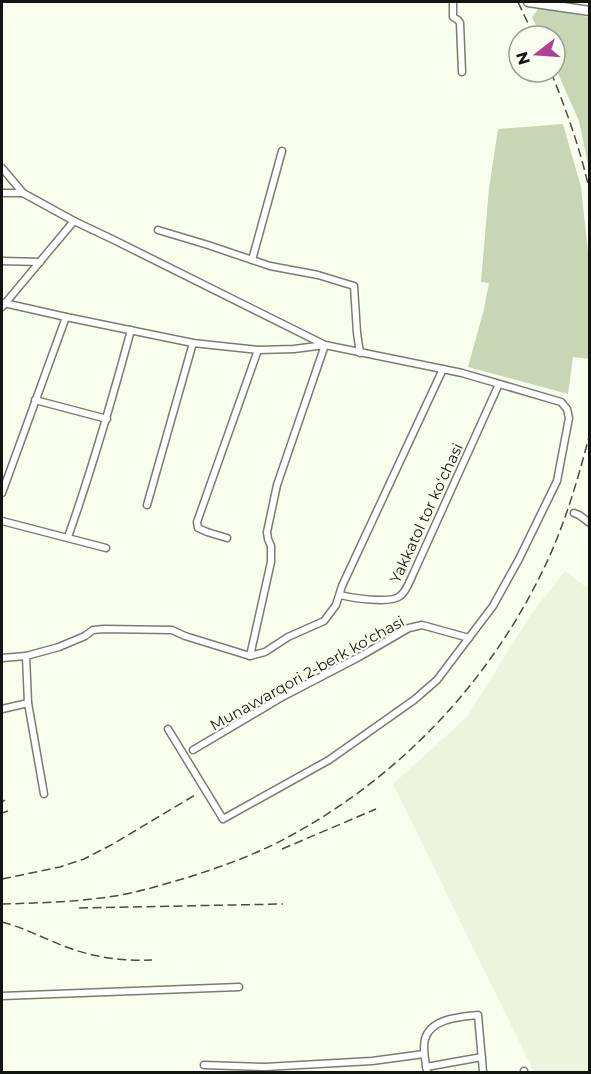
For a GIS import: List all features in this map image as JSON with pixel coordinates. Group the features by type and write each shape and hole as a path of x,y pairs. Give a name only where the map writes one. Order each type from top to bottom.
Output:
{"main road":[{"path":"528,2 563,4 590,11"}],"street":[{"path":"453,2 453,17 460,23 462,72"},
{"path":"252,260 282,151"},
{"path":"2,168 23,193 74,221 325,345 462,373 561,402 567,409 569,418 557,481 519,559 493,606 437,680 414,700 329,760 223,819 168,729"},
{"path":"2,193 23,193"},
{"path":"74,221 3,302 194,343 258,350 325,345"},
{"path":"158,230 270,266 318,275 354,286 360,353"},
{"path":"2,261 40,262"},
{"path":"2,493 66,317"},
{"path":"68,537 107,419 131,330"},
{"path":"147,505 194,343"},
{"path":"250,656 271,562 271,546 267,532 277,485 325,345"},
{"path":"227,538 203,531 198,528 197,522 258,350"},
{"path":"2,658 26,656 59,647 93,630 104,629 172,630 250,656 265,652 288,637 324,621 336,605 342,586 442,369"},
{"name":"Yakkatol tor koʻchasi","path":"340,595 391,601 401,596 499,384"},
{"path":"35,400 107,419"},
{"path":"574,513 590,523"},
{"path":"2,521 106,548"},
{"name":"Munavvarqori 2-berk koʻchasi","path":"193,750 284,696 409,628 422,625 469,638"},
{"path":"26,656 28,703 44,794"},
{"path":"2,708 28,703"},
{"path":"2,996 239,987"},
{"path":"482,1057 427,1070 424,1054 425,1039 430,1030 447,1019 478,1015 482,1057 483,1072"},
{"path":"204,1065 265,1068 372,1061 424,1054"}],"shaded area":[{"path":"539,8 589,17 589,169 579,121 563,84 567,84 567,24 535,24 532,17"},
{"path":"563,124 581,187 590,270 589,359 573,357 568,394 468,367 489,283 481,282 489,188 498,129"},
{"path":"565,571 590,590 589,1072 534,1072 393,784 467,717 531,614"}],"railway":[{"path":"518,2 528,24"},
{"path":"556,84 573,132 590,193"},
{"path":"2,904 44,903 115,896 202,873 254,854 290,836 331,812 369,785 439,721 470,686 498,648 523,608 559,534 590,433"},
{"path":"2,879 60,867 84,859 195,795"},
{"path":"282,849 376,809"},
{"path":"2,813 8,811"},
{"path":"79,908 283,904"},
{"path":"2,922 92,955 152,960"}]}
